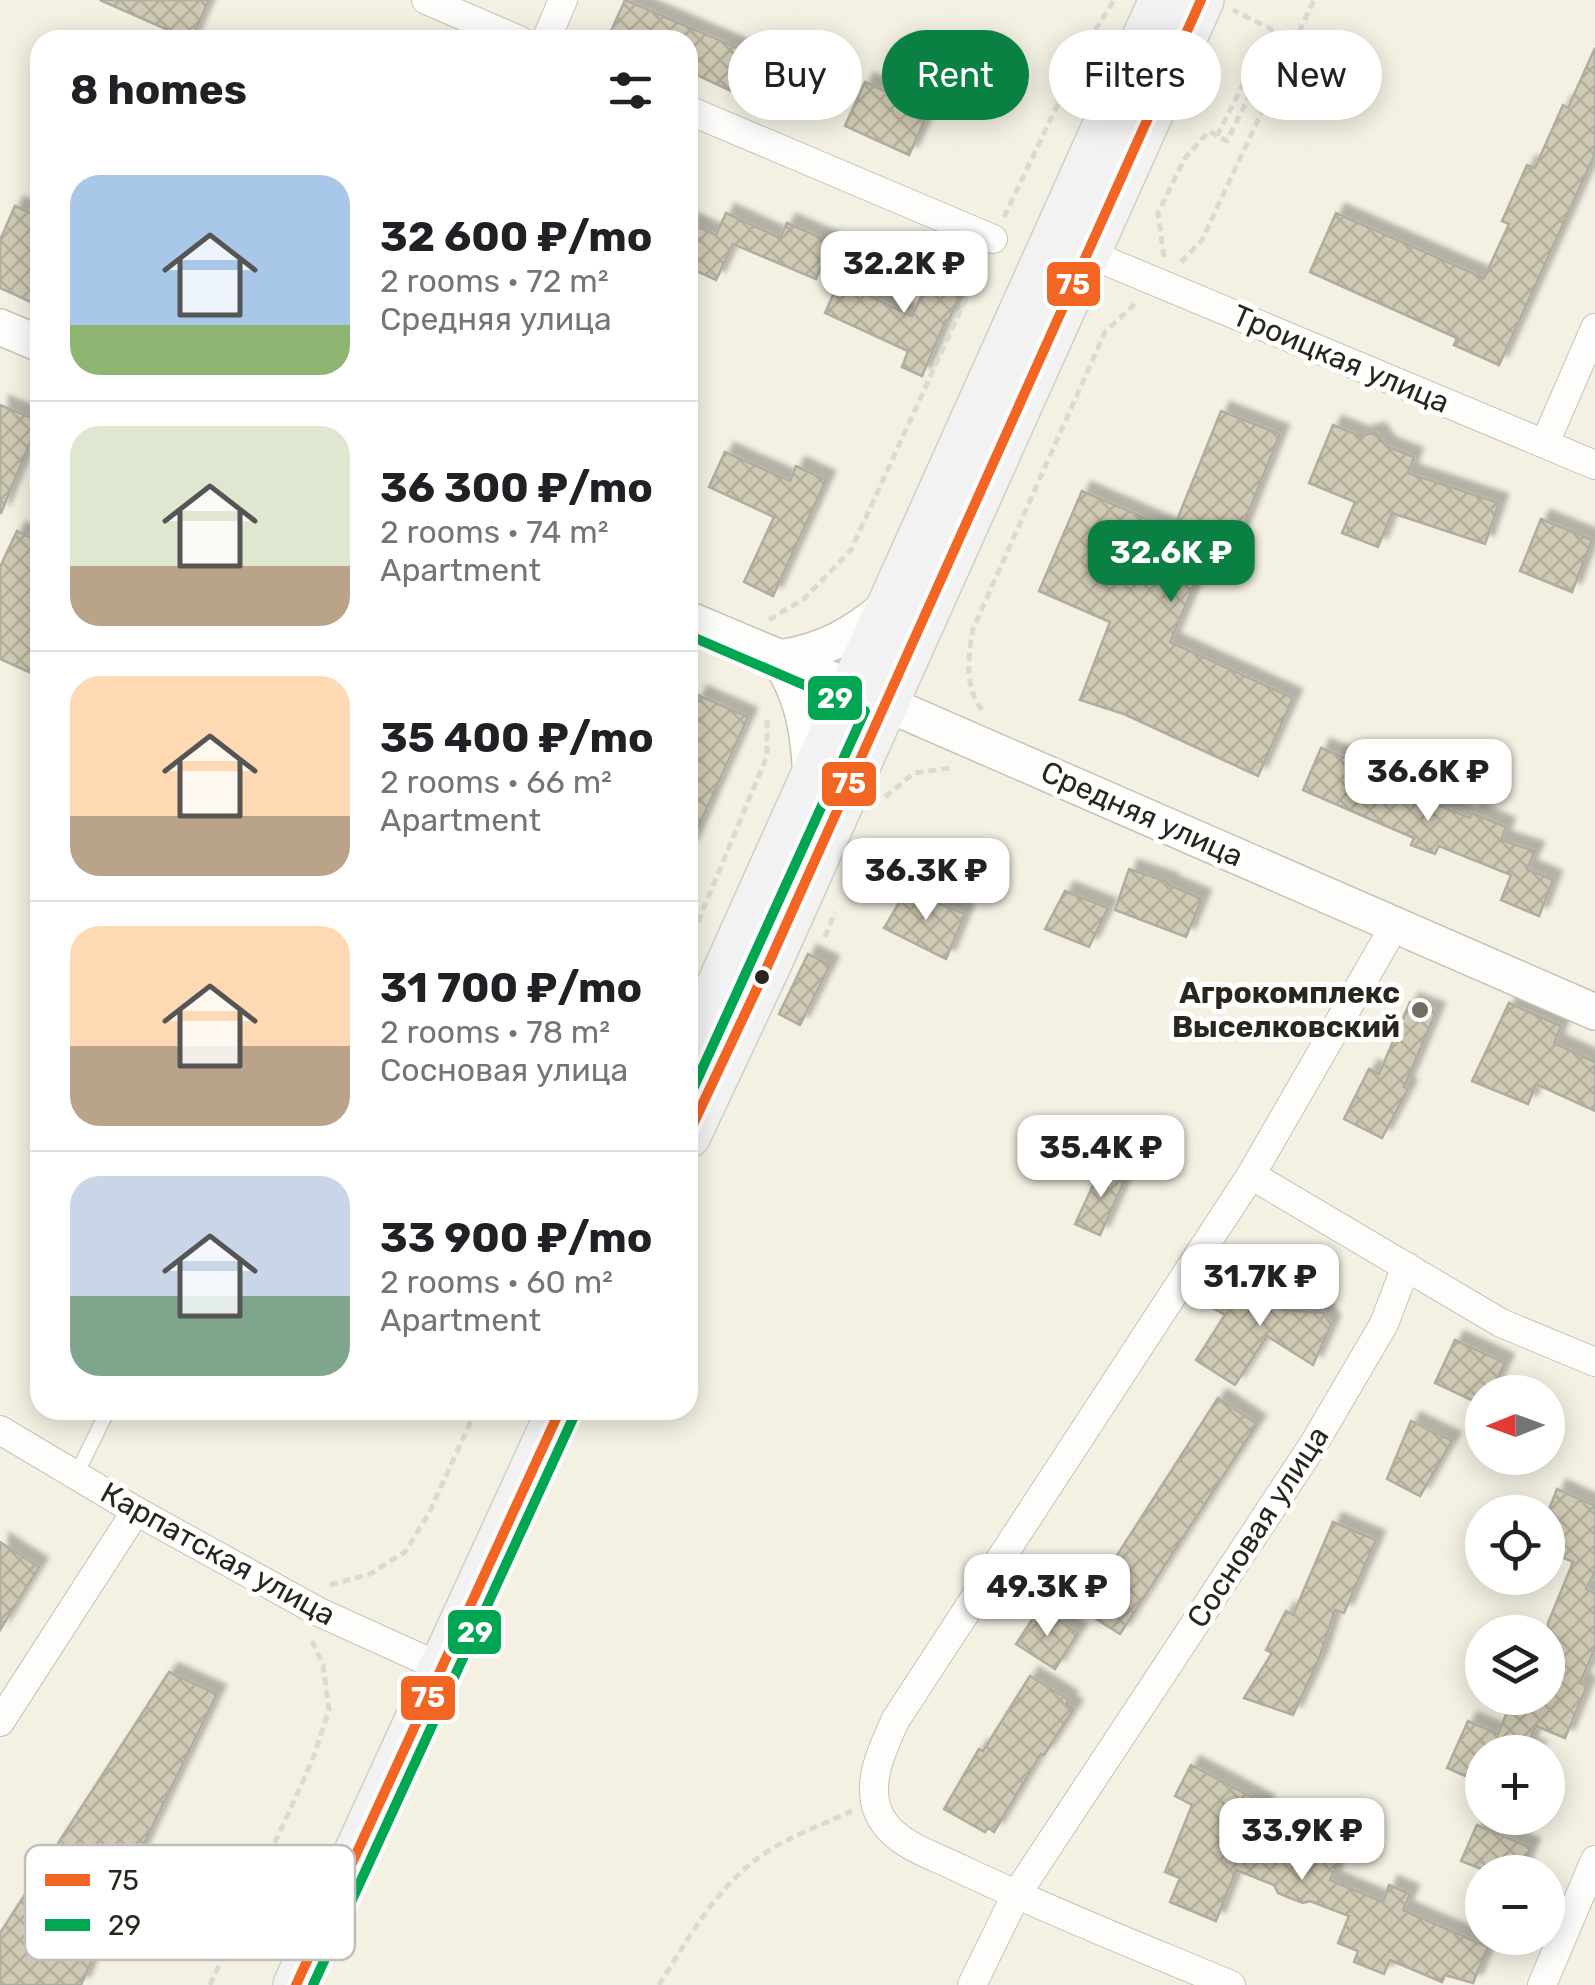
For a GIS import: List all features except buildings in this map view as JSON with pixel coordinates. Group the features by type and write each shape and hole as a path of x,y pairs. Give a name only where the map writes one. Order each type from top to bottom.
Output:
{"highway":[{"path":"698,1034 812,784 870,696 892,601 1162,0"},
{"path":"698,1111 870,696 1214,4"},
{"path":"353,1845 523,1420"},
{"path":"338,1845 428,1661 555,1420"},
{"path":"270,1985 282,1960"},
{"path":"296,1985 306,1960"}],"street":[{"path":"426,0 496,30"},
{"path":"550,30 563,0"},
{"path":"698,114 993,240"},
{"name":"Троицкая улица","path":"1087,253 1160,275 1595,465"},
{"path":"0,327 30,340"},
{"path":"1544,443 1595,328"},
{"path":"770,644 828,647 854,633 892,601"},
{"name":"Средняя улица","path":"698,622 770,644 870,696 1595,1012"},
{"path":"770,644 795,686 806,716 812,784"},
{"path":"1230,1985 1016,1895 896,1838 881,1820 874,1801 878,1756 896,1720 1251,1176 1395,925"},
{"path":"1251,1176 1501,1323 1595,1362"},
{"name":"Сосновая улица","path":"972,1985 1016,1895 1313,1445 1384,1324 1406,1266"},
{"name":"Карпатская улица","path":"0,1430 319,1612 428,1661"},
{"path":"0,1722 136,1511"},
{"path":"1542,1985 1595,1860"}],"lane":[{"path":"76,1476 103,1420"}],"path":[{"path":"770,644 767,621 806,598 851,550 1085,47 1114,0"},
{"path":"1300,30 1314,0"},
{"path":"1214,4 1271,29 1217,136"},
{"path":"1160,275 1158,213 1185,158 1209,132 1227,140 1241,111"},
{"path":"985,714 972,697 969,678 972,629 1104,332 1160,275 1180,264 1202,240 1258,120"},
{"path":"698,922 767,756 765,700"},
{"path":"879,804 892,788 914,773 932,768 960,771"},
{"path":"274,1845 312,1761 329,1710 324,1665 308,1632 332,1583 370,1574 405,1552 429,1513 471,1420"},
{"path":"658,1985 706,1912 753,1861 874,1801"},
{"path":"210,1985 221,1960"}],"transit line":[{"name":"75","path":"698,1114 1201,0"},
{"name":"29","path":"698,639 865,711 698,1078"},
{"name":"75","path":"355,1856 555,1420"},
{"name":"29","path":"355,1893 572,1420"},
{"name":"75","path":"296,1985 307,1960"},
{"name":"29","path":"313,1985 324,1960"}],"place":[{"name":"Агрокомплекс Выселковский","path":"1420,1010"}]}
